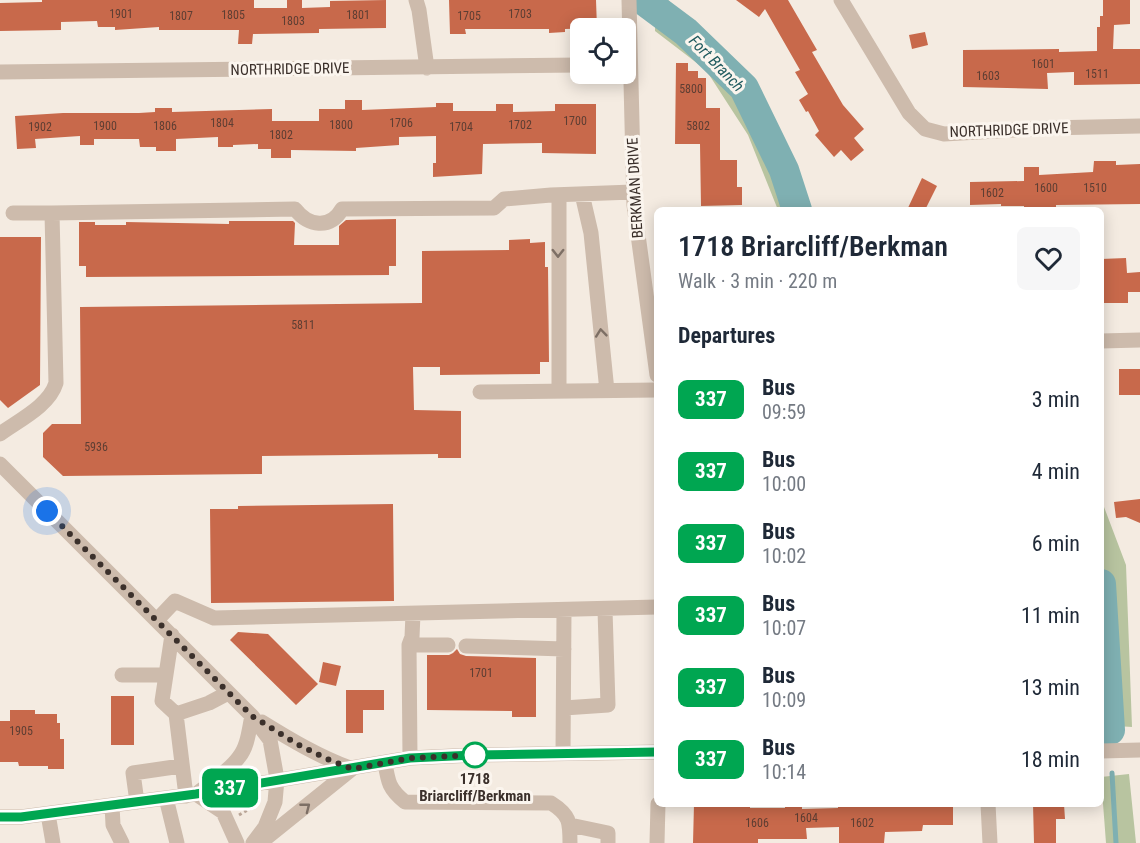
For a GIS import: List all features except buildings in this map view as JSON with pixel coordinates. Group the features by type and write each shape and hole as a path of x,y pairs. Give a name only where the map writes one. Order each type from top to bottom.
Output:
{"street":[{"path":"416,0 427,68"},
{"name":"BERKMAN DRIVE","path":"629,0 629,18"},
{"name":"NORTHRIDGE DRIVE","path":"841,0 909,113 925,129 944,134 1140,126"},
{"name":"NORTHRIDGE DRIVE","path":"0,72 570,65"},
{"name":"BERKMAN DRIVE","path":"629,84 633,192 650,281 654,335"},
{"path":"13,213 295,209 301,218 312,224 332,221 342,209 494,208 504,199 633,192"},
{"path":"582,194 591,233 607,391"},
{"path":"559,195 559,390"},
{"path":"0,434 45,401 56,383 52,213"},
{"path":"1104,341 1140,340"},
{"path":"480,392 654,390"},
{"path":"0,464 252,716 270,740 277,779 275,802 265,827 253,843"},
{"path":"157,620 175,601 214,618 654,607"},
{"path":"564,610 564,753"},
{"path":"564,708 608,705 605,610"},
{"path":"410,758 409,645 412,637 413,614"},
{"path":"172,635 162,701 176,714 181,766 191,795 223,812 237,843"},
{"path":"409,645 448,645"},
{"path":"466,646 564,649"},
{"path":"122,675 165,675"},
{"path":"176,714 209,703 228,693"},
{"path":"252,716 297,744 352,769"},
{"path":"191,795 227,770 240,756 252,716"},
{"path":"1104,751 1140,750"},
{"path":"0,817 21,817 191,795 410,758 654,752"},
{"path":"385,762 387,778 392,791 405,802 552,803 564,812 570,825 570,843"},
{"path":"137,802 133,773 181,766"},
{"path":"260,843 352,769"},
{"path":"166,798 177,843"},
{"path":"112,805 113,825 122,843"},
{"path":"657,843 658,807"},
{"path":"988,807 990,843"},
{"path":"48,813 53,843"},
{"path":"570,825 608,833 608,843"}],"path":[{"path":"235,817 256,805"}],"green space":[{"path":"655,0 668,0 755,80 787,154 804,207 777,207 748,135 706,70 655,31"},
{"path":"1104,507 1126,565 1132,727 1104,725"},
{"path":"1129,774 1136,843 1106,843 1104,777"}],"waterway":[{"name":"Fort Branch","path":"643,0 686,32 744,88 784,170 796,207"},
{"name":"Fort Branch","path":"1104,633 1110,730"},
{"name":"Fort Branch","path":"1112,773 1116,843"}],"bus line":[{"name":"337","path":"0,817 21,817 196,794 410,758 654,752"}],"place":[{"name":"1718 Briarcliff/Berkman","path":"475,755"}],"route":[{"path":"47,511 252,716 297,744 352,769 410,758 475,755"}]}
